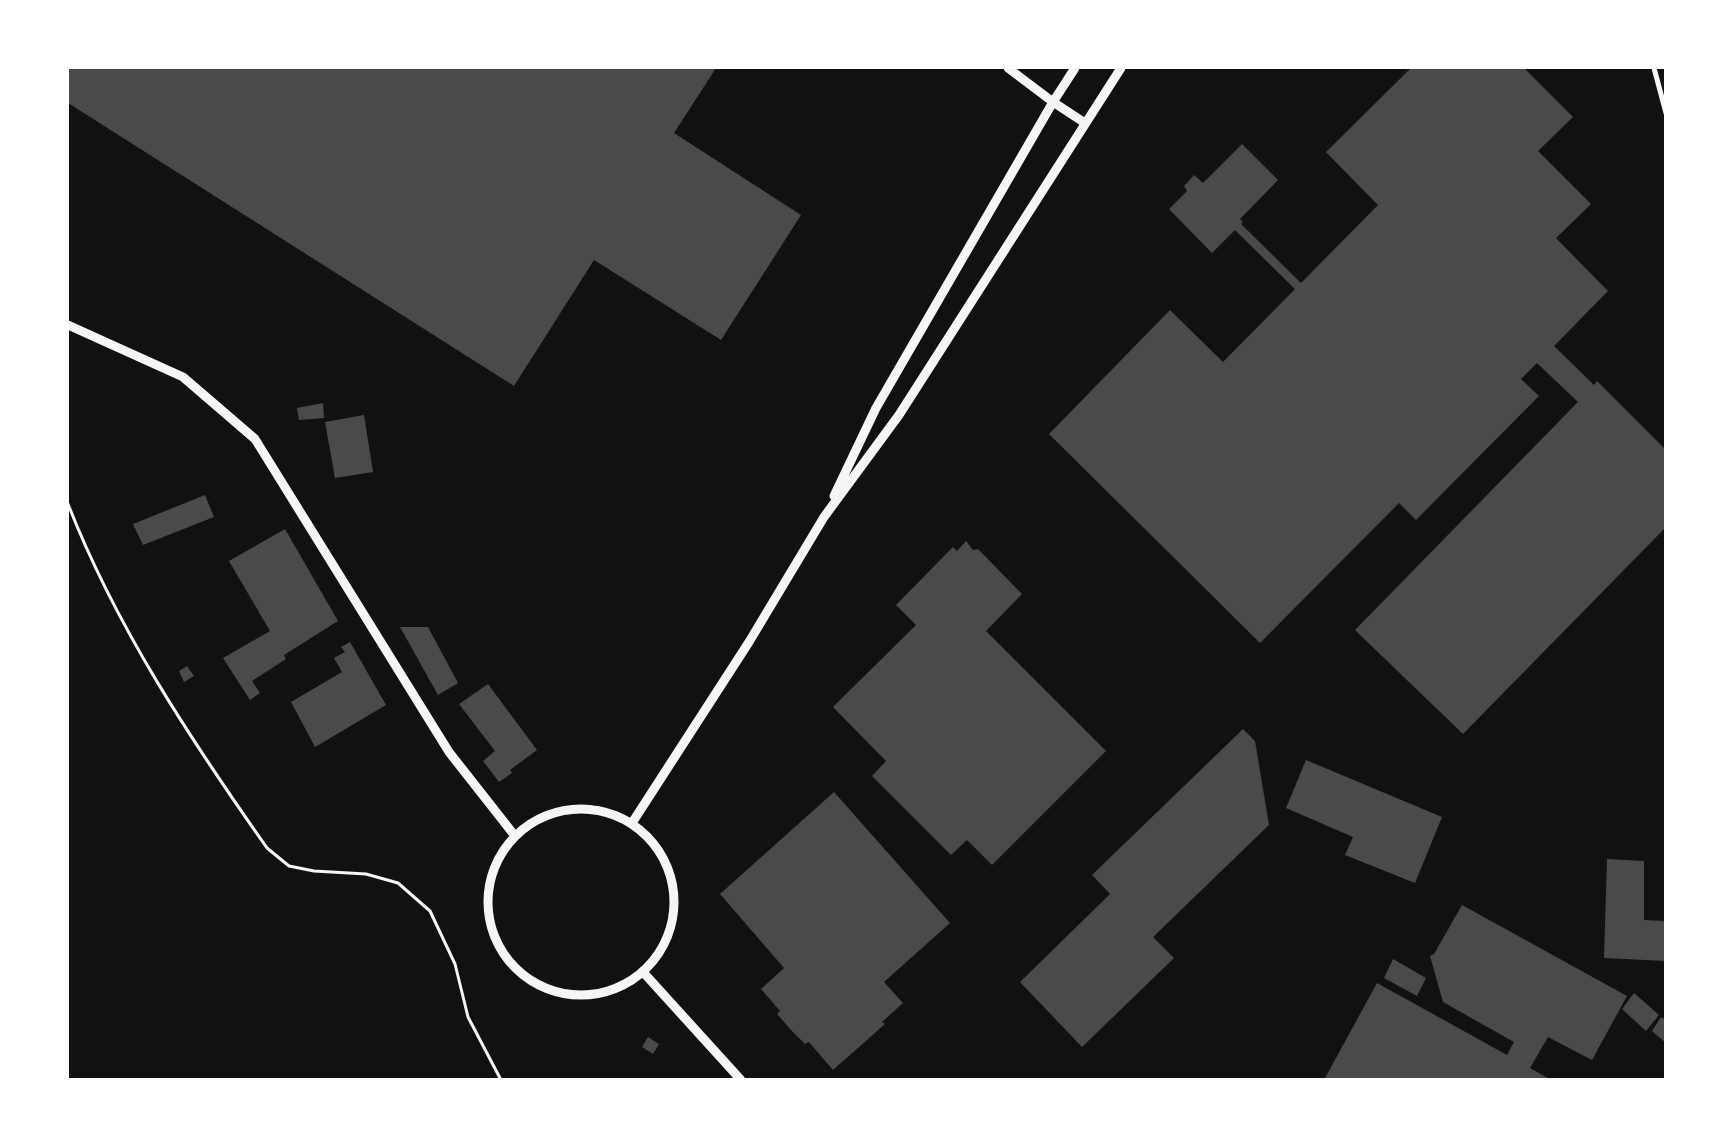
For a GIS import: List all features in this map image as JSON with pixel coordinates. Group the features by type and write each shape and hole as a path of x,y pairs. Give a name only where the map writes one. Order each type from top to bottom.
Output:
{"street":[{"path":"1008,68 1052,102 1085,123"},
{"path":"824,517 876,408 1052,102 1075,68"},
{"path":"632,824 749,642 824,517 899,415 1121,68"},
{"path":"1654,68 1666,113"},
{"path":"68,325 183,377 255,439 449,752 515,836"},
{"path":"572,809 603,811 632,824 653,842 668,867 674,895 672,924 661,950 643,972 616,989 584,996 552,992 524,977 502,954 490,924 487,892 496,861 515,836 541,817 572,809"},
{"path":"643,972 740,1080"}],"path":[{"path":"68,504 88,556 152,672 267,848 289,866 314,871 366,874 398,883 430,911 455,964 468,1017 501,1080"}],"building":[{"path":"68,68 716,68 674,133 801,215 721,340 594,260 514,386 68,103"},
{"path":"1411,68 1524,68 1573,117 1538,151 1591,204 1556,238 1608,291 1554,346 1594,385 1597,381 1666,450 1666,527 1463,734 1355,630 1578,402 1537,363 1521,379 1539,396 1416,520 1399,503 1260,643 1049,434 1170,310 1223,362 1295,289 1235,230 1212,253 1169,209 1187,191 1184,186 1194,175 1203,183 1242,144 1278,180 1240,219 1243,222 1241,224 1301,283 1378,205 1326,152"},
{"path":"323,403 324,418 299,420 297,408"},
{"path":"364,415 373,472 335,478 325,422"},
{"path":"205,495 214,517 143,545 133,524"},
{"path":"285,529 338,621 284,655 286,659 252,681 260,693 250,700 223,658 270,631 229,561"},
{"path":"966,541 973,550 978,549 1022,594 986,631 1106,751 992,865 967,840 951,855 872,776 886,761 833,707 916,625 896,605 953,547 957,551"},
{"path":"400,627 428,627 458,683 438,695"},
{"path":"350,642 386,705 315,747 291,702 342,672 334,658 345,652 341,647"},
{"path":"187,666 194,676 184,682 179,671"},
{"path":"488,684 537,750 510,770 512,773 499,782 483,761 495,751 459,704"},
{"path":"1243,729 1255,741 1269,825 1153,937 1174,958 1082,1047 1020,982 1110,894 1092,875"},
{"path":"1306,760 1442,817 1415,883 1345,855 1353,837 1286,808"},
{"path":"834,792 950,923 884,982 903,1003 882,1022 885,1024 833,1070 809,1042 805,1044 777,1014 780,1011 761,989 784,968 720,894"},
{"path":"1607,859 1644,861 1644,920 1666,921 1666,961 1604,958"},
{"path":"1462,905 1627,996 1592,1060 1548,1037 1530,1068 1551,1080 1324,1080 1377,983 1507,1055 1514,1042 1443,1002 1430,956 1434,954"},
{"path":"1393,959 1426,978 1417,996 1384,978"},
{"path":"1634,993 1659,1015 1646,1031 1622,1009"},
{"path":"1661,1017 1666,1020 1666,1043 1652,1031"},
{"path":"648,1037 659,1044 653,1054 642,1047"}]}
